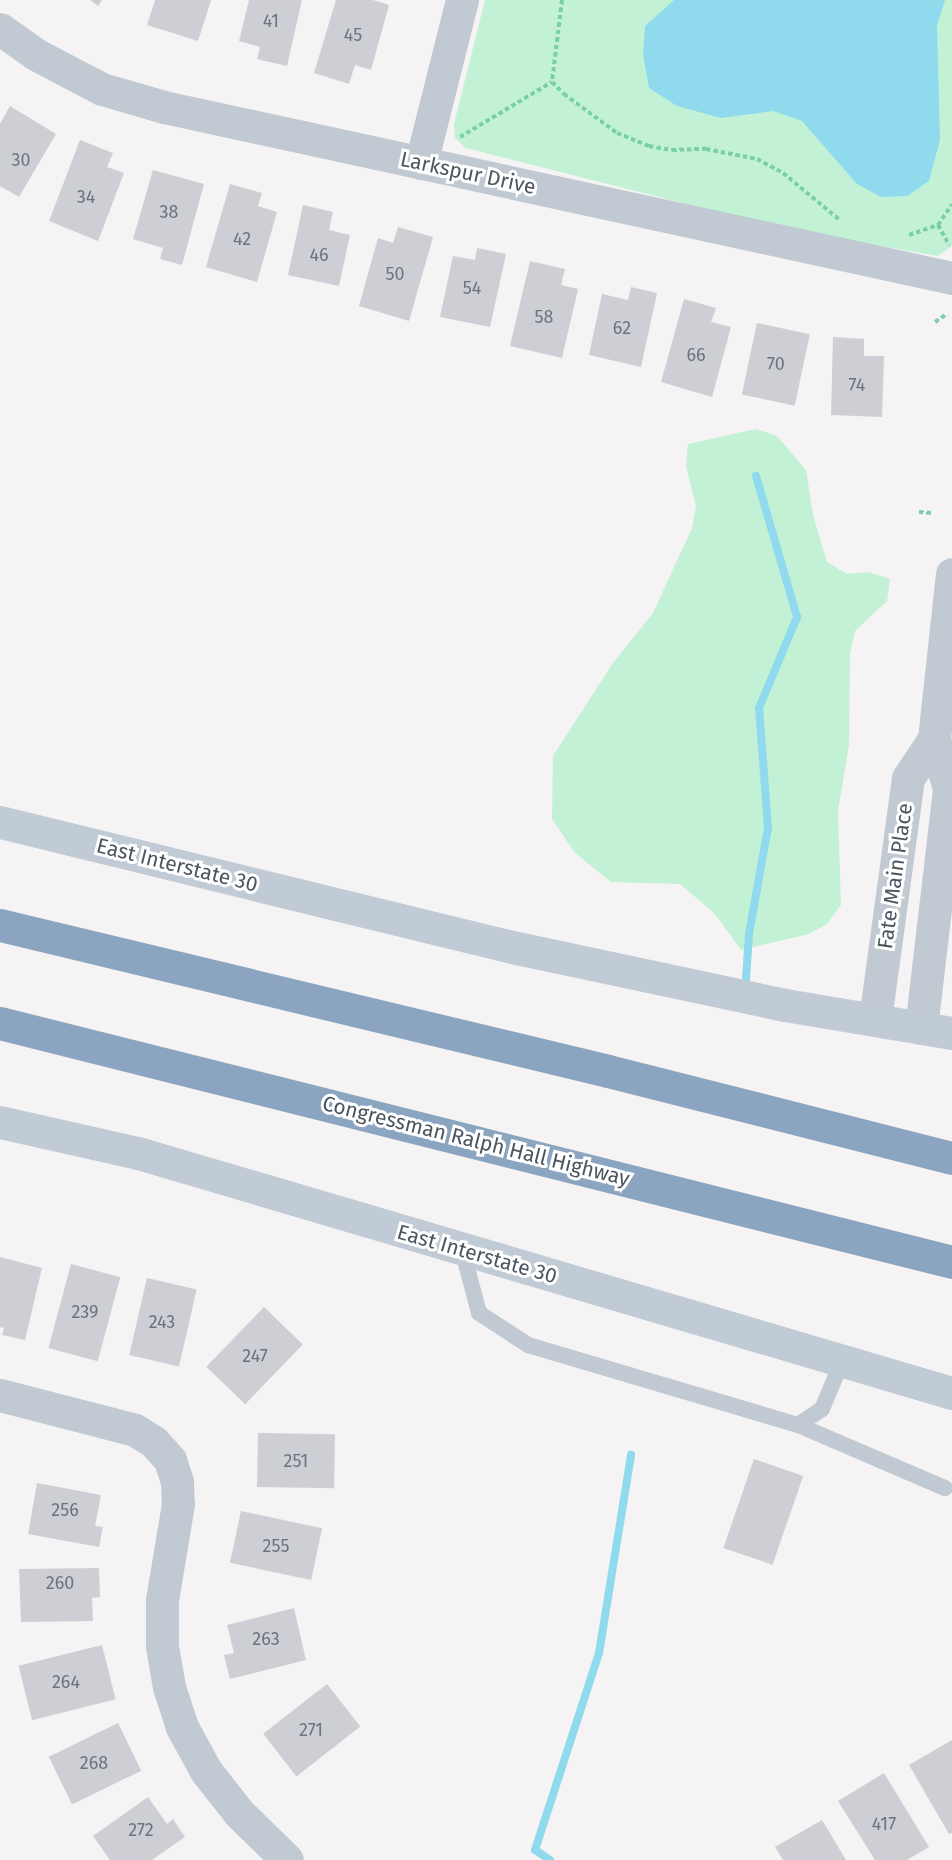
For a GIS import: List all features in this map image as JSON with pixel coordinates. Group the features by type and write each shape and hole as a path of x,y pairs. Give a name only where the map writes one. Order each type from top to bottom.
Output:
{"highway":[{"path":"0,925 608,1071 952,1158"},
{"name":"Congressman Ralph Hall Highway","path":"0,1023 952,1262"}],"main road":[{"name":"East Interstate 30","path":"0,822 512,947 785,1005 936,1030"},
{"name":"East Interstate 30","path":"0,1122 138,1153 952,1393"}],"street":[{"path":"421,163 462,0"},
{"name":"Larkspur Drive","path":"0,28 37,55 102,89 421,163 952,278"},
{"name":"Fate Main Place","path":"936,1030 949,788 934,740 952,574"},
{"name":"Fate Main Place","path":"875,1019 908,778 934,740"},
{"path":"0,1395 135,1430 154,1442 170,1460 177,1481 178,1504 162,1600 162,1646 169,1688 182,1727 206,1771 239,1813 287,1860"}],"lane":[{"path":"462,1249 479,1312 528,1344 798,1425 945,1488"},
{"path":"798,1425 822,1409 842,1361"}],"path":[{"path":"552,82 562,0"},
{"path":"458,138 552,82"},
{"path":"552,82 592,117 649,146 672,150 706,149 757,159 783,173 846,224"},
{"path":"901,236 917,235 938,225 952,204"},
{"path":"938,225 952,251"},
{"path":"935,322 947,314"},
{"path":"919,512 933,513"}],"green space":[{"path":"485,0 952,0 952,246 938,256 794,231 466,148 455,138 454,124"},
{"path":"756,429 777,436 806,470 813,515 827,562 847,574 868,572 890,579 887,601 855,631 850,653 849,745 838,811 841,905 827,924 809,934 741,950 715,914 680,884 611,882 575,853 552,819 553,756 613,663 653,613 692,528 696,506 686,466 688,444"}],"water":[{"path":"674,0 945,0 937,25 940,140 929,181 907,196 881,197 857,184 802,121 773,111 721,118 677,106 649,88 643,54 645,26"}],"building":[{"path":"90,0 102,0 98,6"},
{"path":"155,0 211,0 198,41 147,25"},
{"path":"249,0 302,0 287,66 257,59 260,47 239,41"},
{"path":"336,0 373,0 389,5 371,70 355,65 349,84 314,73"},
{"path":"10,106 56,134 19,197 0,186 0,124"},
{"path":"80,140 113,153 107,167 124,173 98,241 49,221"},
{"path":"153,170 204,184 182,265 160,259 163,248 133,239"},
{"path":"230,184 262,193 258,206 277,212 257,282 206,267"},
{"path":"303,205 333,212 329,230 350,235 339,286 288,275"},
{"path":"398,227 433,237 409,321 359,306 378,238 393,243"},
{"path":"477,248 506,254 490,327 440,317 453,256 475,260"},
{"path":"530,261 565,269 561,285 578,289 562,358 510,346"},
{"path":"631,287 657,293 641,367 589,355 602,294 628,300"},
{"path":"684,299 716,308 711,322 731,327 712,397 661,382"},
{"path":"757,323 810,334 795,406 742,394"},
{"path":"833,337 864,339 864,356 884,356 882,417 831,415"},
{"path":"0,1257 42,1268 25,1340 2,1335 4,1328 0,1327"},
{"path":"71,1264 120,1277 98,1361 48,1348"},
{"path":"147,1278 197,1289 179,1366 129,1355"},
{"path":"264,1307 303,1345 245,1404 206,1367"},
{"path":"258,1433 335,1434 334,1488 257,1487"},
{"path":"754,1459 803,1476 773,1565 723,1548"},
{"path":"37,1483 101,1495 95,1526 103,1527 99,1547 28,1534"},
{"path":"241,1511 322,1528 311,1580 230,1563"},
{"path":"99,1568 100,1597 92,1598 93,1621 21,1622 19,1569"},
{"path":"294,1608 306,1660 230,1679 224,1655 234,1653 227,1625"},
{"path":"102,1645 116,1699 32,1720 19,1666"},
{"path":"327,1684 360,1727 296,1776 263,1734"},
{"path":"118,1723 141,1771 72,1804 49,1757"},
{"path":"952,1740 952,1833 949,1834 909,1765"},
{"path":"884,1773 929,1847 907,1860 875,1860 838,1801"},
{"path":"148,1797 167,1824 173,1819 185,1837 152,1860 110,1860 93,1836"},
{"path":"822,1820 846,1860 783,1860 775,1847"}],"waterway":[{"path":"746,979 749,934 768,827 759,708 797,617 756,476"},
{"path":"550,1860 535,1850 599,1653 631,1455"}]}
